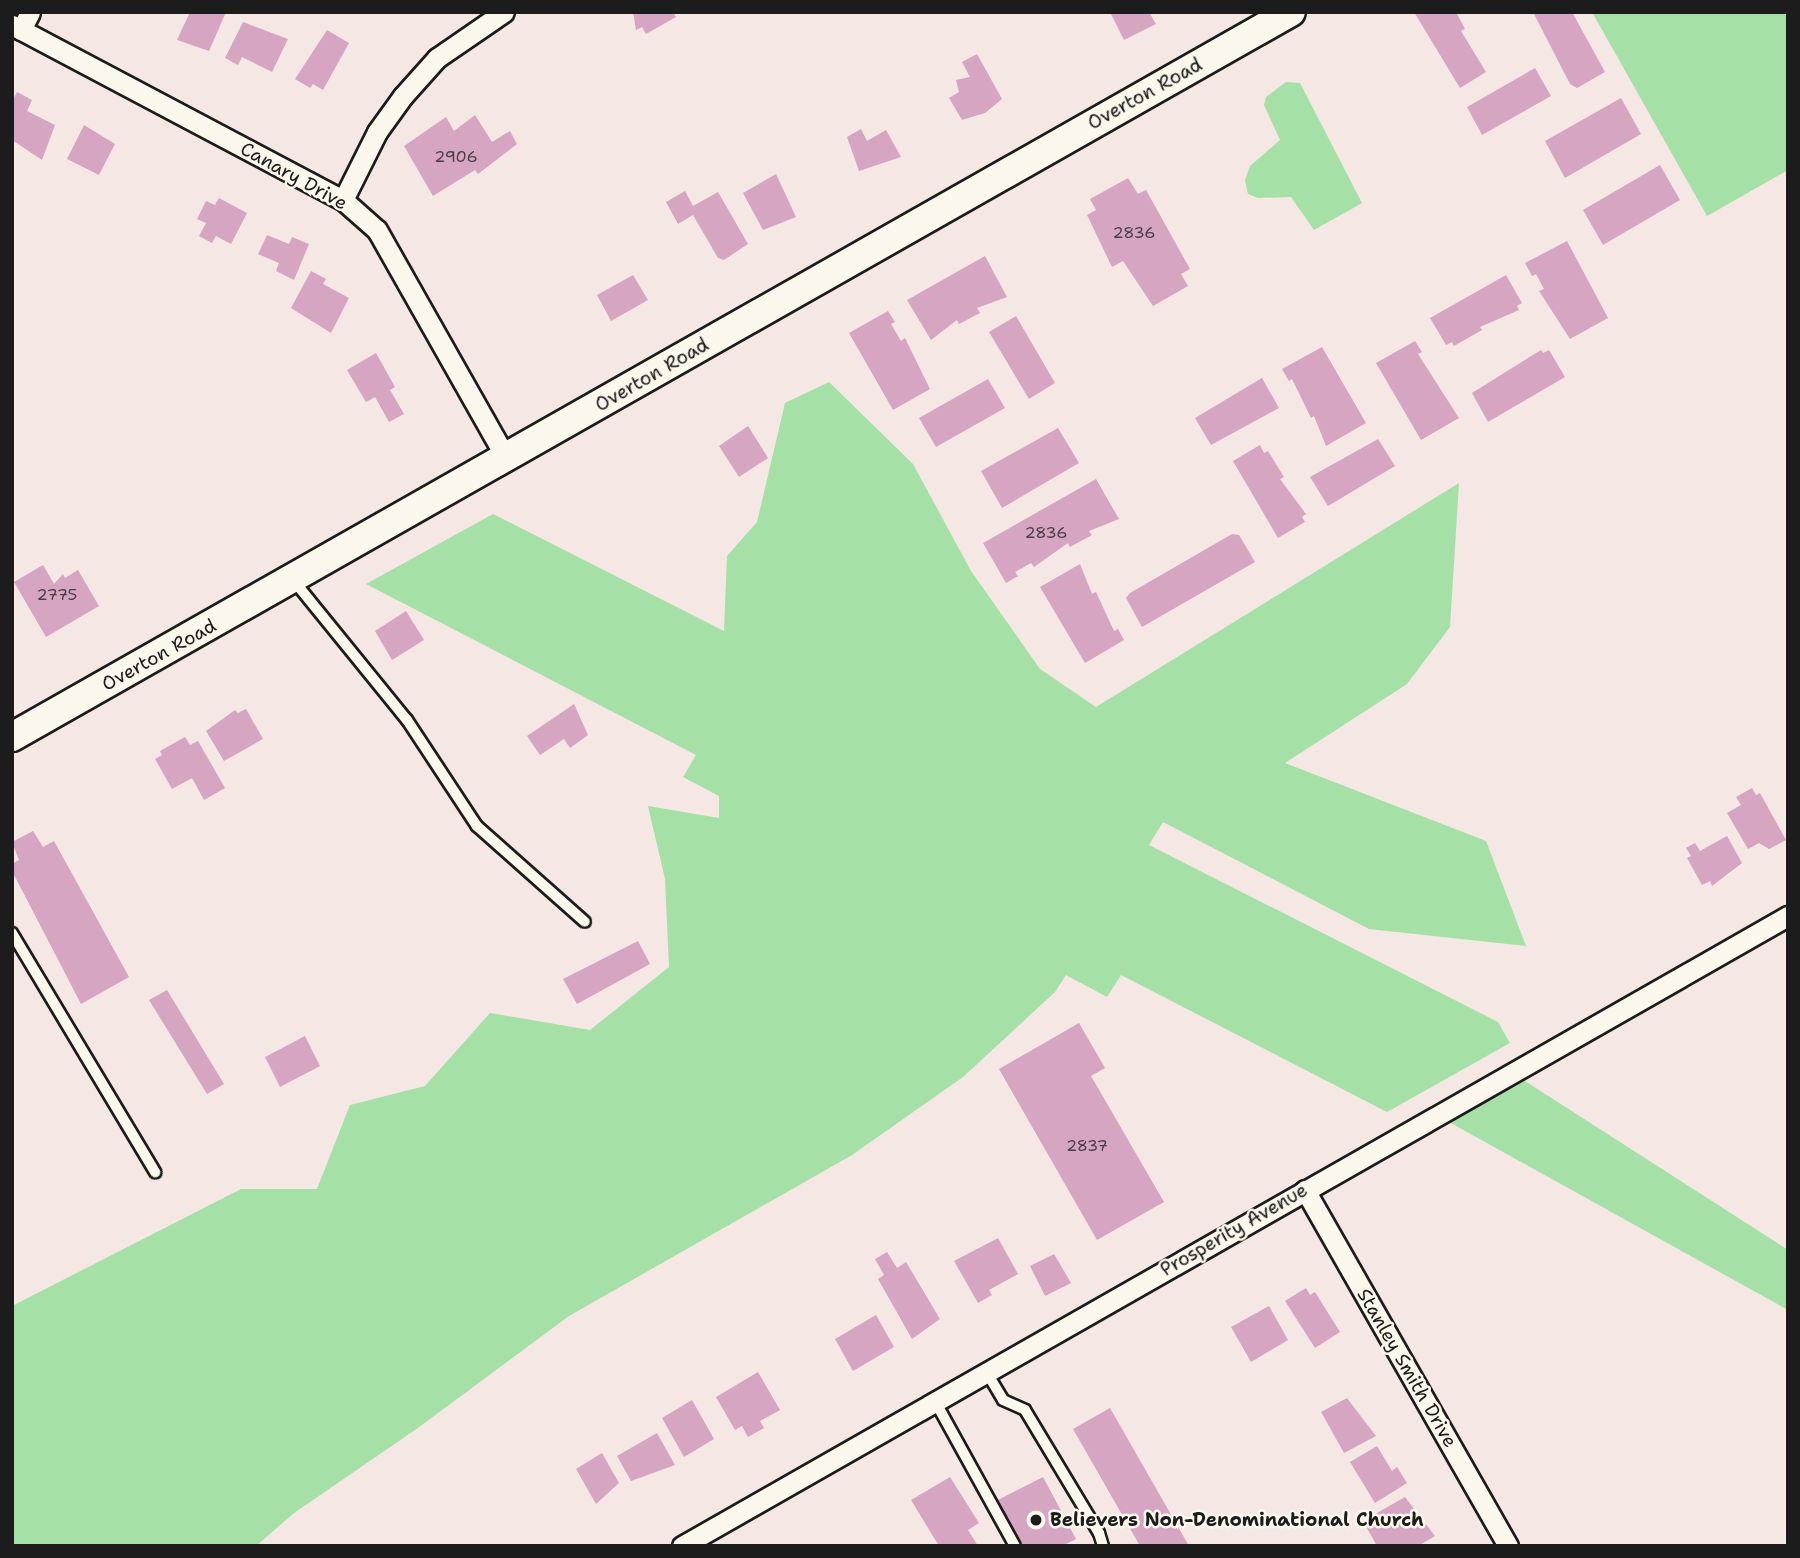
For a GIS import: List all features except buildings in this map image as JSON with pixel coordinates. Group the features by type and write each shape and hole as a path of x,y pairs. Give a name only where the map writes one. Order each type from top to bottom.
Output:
{"street":[{"path":"343,200 377,132 403,96 437,58 504,12"},
{"name":"Overton Road","path":"15,730 293,580 1291,12"},
{"name":"Canary Drive","path":"21,22 343,200 377,230 394,255 506,458"},
{"name":"Prosperity Avenue","path":"682,1546 1788,916"},
{"name":"Stanley Smith Drive","path":"1305,1190 1508,1546"}],"lane":[{"path":"293,580 407,720 477,826 585,922"},
{"path":"12,933 155,1172"},
{"path":"987,1373 1003,1400 1025,1410 1099,1533 1102,1546"},
{"path":"936,1403 1015,1546"}],"green space":[{"path":"1592,12 1788,12 1788,170 1707,216"},
{"path":"1286,82 1300,83 1362,203 1314,230 1291,197 1258,198 1248,194 1245,180 1250,166 1280,140 1264,105 1266,97"},
{"path":"829,382 913,464 971,571 1040,669 1096,707 1459,483 1450,627 1407,684 1285,763 1486,841 1526,946 1369,929 1163,822 1149,845 1498,1022 1510,1043 1387,1112 1121,975 1107,997 1066,975 1055,992 963,1077 852,1155 569,1316 415,1430 294,1513 256,1546 12,1546 12,1306 241,1189 317,1189 350,1105 425,1086 490,1013 590,1030 669,967 665,879 648,806 719,818 719,796 683,777 696,755 366,584 493,514 724,631 727,556 757,522 785,403"},
{"path":"1525,1081 1788,1250 1788,1310 1449,1122"}],"place":[{"name":"Believers Non-Denominational Church","path":"1036,1520"}]}
